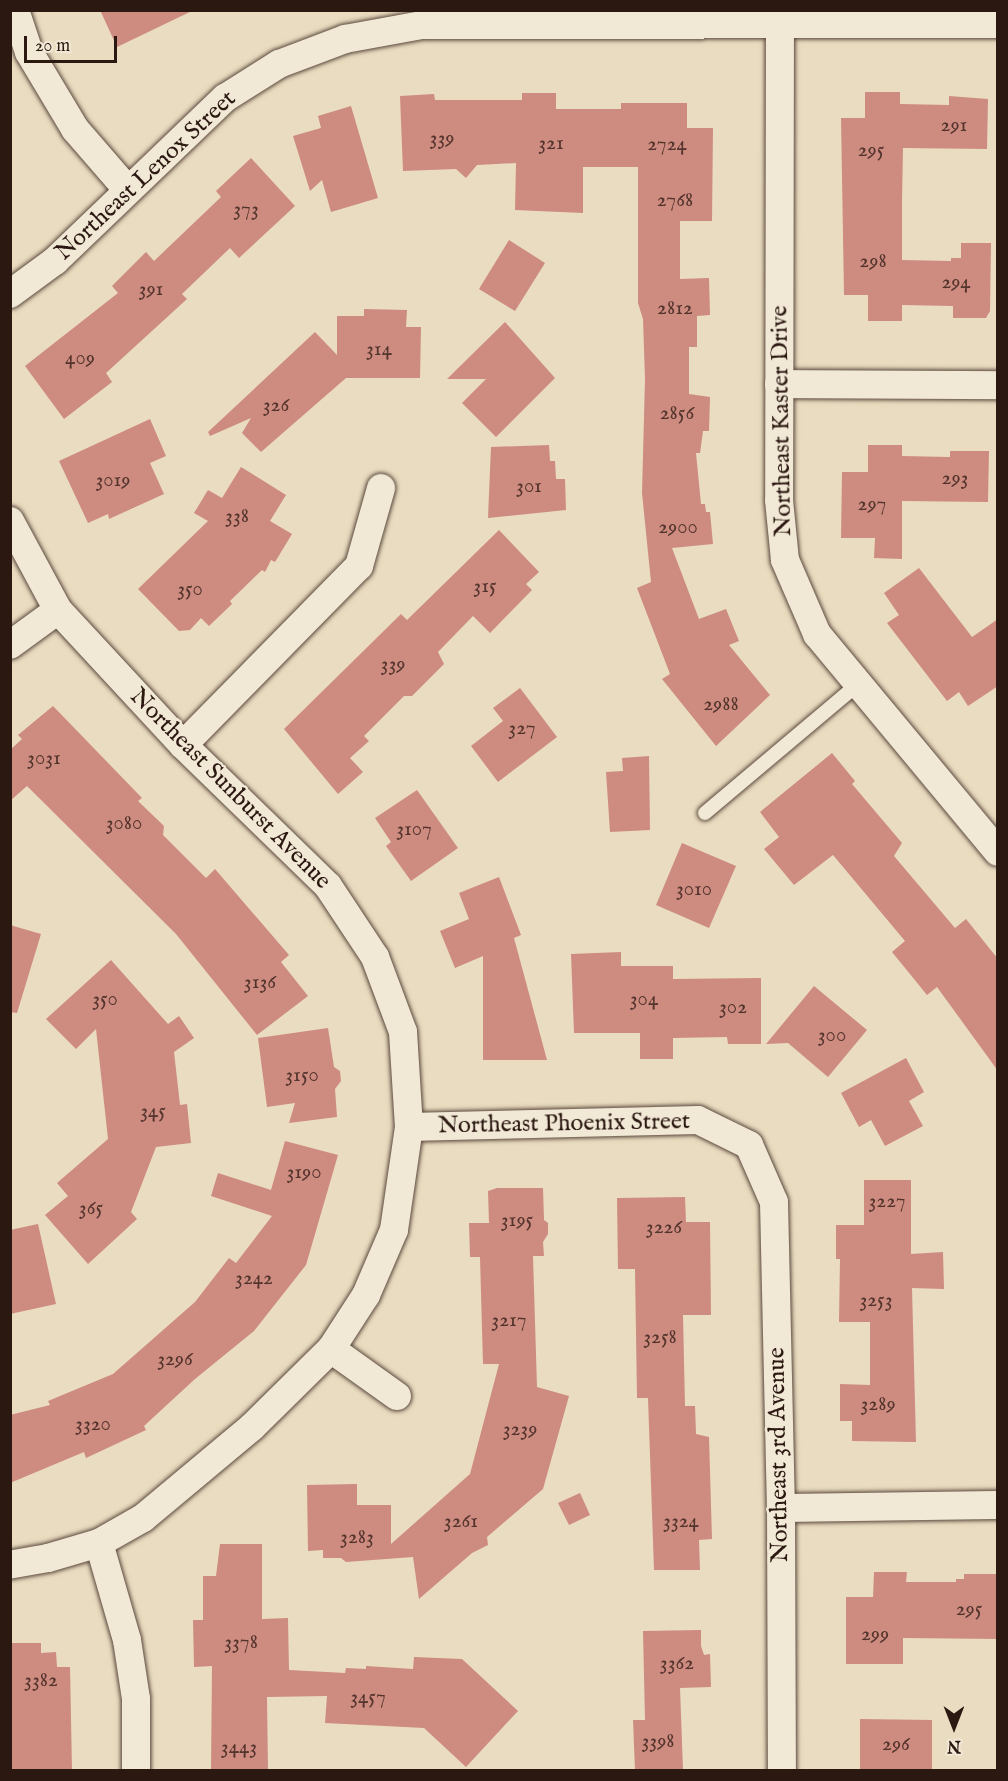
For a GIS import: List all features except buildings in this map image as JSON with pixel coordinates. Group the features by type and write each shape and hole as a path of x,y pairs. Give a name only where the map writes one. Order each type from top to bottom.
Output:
{"street":[{"path":"15,10 29,52 75,129 127,189"},
{"name":"Northeast Lenox Street","path":"10,294 55,261 127,189 225,98 279,64 345,39 422,18 780,18 998,24"},
{"name":"Northeast Kaster Drive","path":"780,18 779,500 786,560 817,634 998,852"},
{"path":"779,384 998,385"},
{"path":"183,745 359,566 381,488"},
{"name":"Northeast Sunburst Avenue","path":"10,521 58,610 183,745 328,886 375,957 403,1032 409,1127 394,1230 366,1295 331,1349 252,1427 143,1518 99,1543 10,1564"},
{"path":"10,645 58,610"},
{"name":"Northeast Phoenix Street","path":"409,1127 698,1120 748,1145"},
{"name":"Northeast 3rd Avenue","path":"748,1145 774,1202 782,1508 782,1770"},
{"path":"331,1349 397,1396"},
{"path":"782,1508 998,1504"},
{"path":"99,1543 127,1640 136,1699 136,1770"}],"lane":[{"path":"705,813 858,684"}]}
